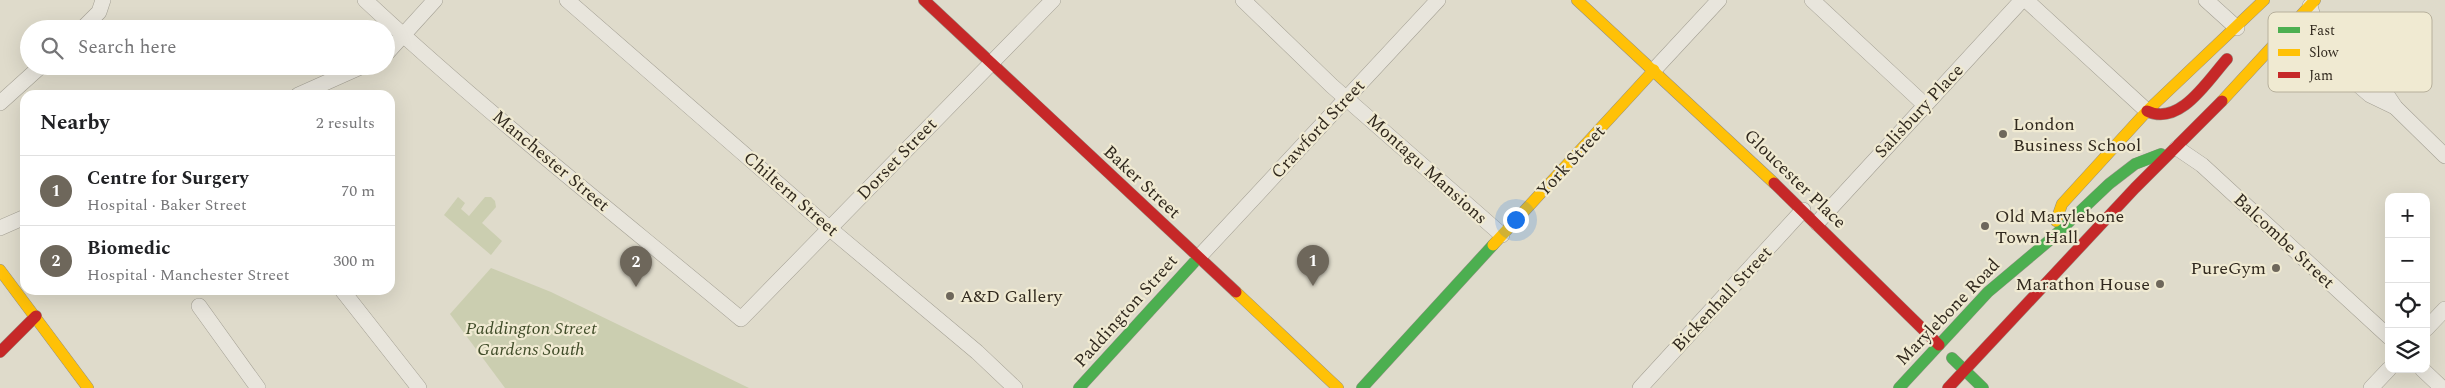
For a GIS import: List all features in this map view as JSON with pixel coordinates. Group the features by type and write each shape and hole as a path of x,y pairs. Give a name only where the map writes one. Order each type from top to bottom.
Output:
{"main road":[{"name":"Baker Street","path":"924,0 1338,388"},
{"name":"Gloucester Place","path":"1577,0 1804,210 1880,289 1984,388"},
{"path":"2051,239 2062,204 2147,111 2237,28 2264,0"},
{"path":"2147,111 2160,116 2179,108 2236,51"},
{"path":"1948,388 2135,188 2177,148 2268,53"},
{"name":"York Street","path":"1362,388 1654,70"},
{"name":"Marylebone Road","path":"1899,388 1988,292 2051,239 2124,172 2135,164 2177,148"},
{"name":"Paddington Street","path":"1080,388 1198,258"},
{"path":"0,270 88,388"},
{"path":"0,352 36,316"}],"street":[{"path":"91,20 99,12 103,0"},
{"name":"Manchester Street","path":"365,0 387,20"},
{"path":"395,45 435,0"},
{"name":"Chiltern Street","path":"567,0 829,228 978,352 1015,388"},
{"name":"Dorset Street","path":"741,319 1054,0"},
{"name":"Montagu Mansions","path":"1243,0 1346,98 1502,235"},
{"name":"Crawford Street","path":"1198,258 1438,0"},
{"name":"York Street","path":"1654,70 1719,0"},
{"path":"1812,0 1925,105"},
{"name":"Salisbury Place","path":"1817,223 2022,0"},
{"path":"2026,0 2147,111"},
{"path":"2206,0 2237,28"},
{"name":"Manchester Street","path":"395,28 741,319"},
{"path":"0,103 31,75"},
{"path":"309,90 343,75"},
{"path":"2367,92 2395,107"},
{"path":"2385,92 2395,107 2445,156"},
{"name":"Balcombe Street","path":"2177,148 2202,165 2385,333"},
{"name":"Bickenhall Street","path":"1640,388 1804,210"},
{"path":"0,228 20,219"},
{"path":"346,295 419,388"},
{"path":"199,306 258,388"},
{"path":"2427,328 2445,309"},
{"path":"2371,388 2385,373"},
{"path":"2426,373 2442,388"}],"green space":[{"path":"458,197 465,203 461,209 469,216 485,197 491,197 495,201 496,207 482,223 502,241 491,255 444,215"},
{"name":"Paddington Street Gardens South","path":"491,268 551,292 749,388 505,388 450,314"}],"traffic: fast":[{"path":"1899,388 1988,292 2051,239 2109,184 2135,164 2161,154"},
{"path":"1362,388 1493,245"},
{"path":"1079,388 1198,258"},
{"path":"1952,358 1983,388"}],"traffic: slow":[{"path":"1577,0 1774,183"},
{"path":"2056,221 2062,204 2147,111 2264,0"},
{"path":"2304,12 2315,0"},
{"path":"2222,101 2268,51"},
{"path":"1493,245 1654,70"},
{"path":"0,270 88,388"},
{"path":"1236,292 1338,388"}],"traffic: jam":[{"path":"924,0 1236,292"},
{"path":"2147,111 2159,114 2171,113 2182,107 2202,89 2227,59"},
{"path":"1948,388 2135,188 2222,101"},
{"path":"1774,183 1939,345"},
{"path":"0,352 36,316"}],"place":[{"name":"London Business School","path":"2003,134"},
{"name":"Old Marylebone Town Hall","path":"1985,226"},
{"name":"PureGym","path":"2276,268"},
{"name":"Marathon House","path":"2160,284"},
{"name":"Centre for Surgery","path":"1313,286"},
{"name":"Biomedic","path":"636,287"},
{"name":"A&D Gallery","path":"950,296"}]}
